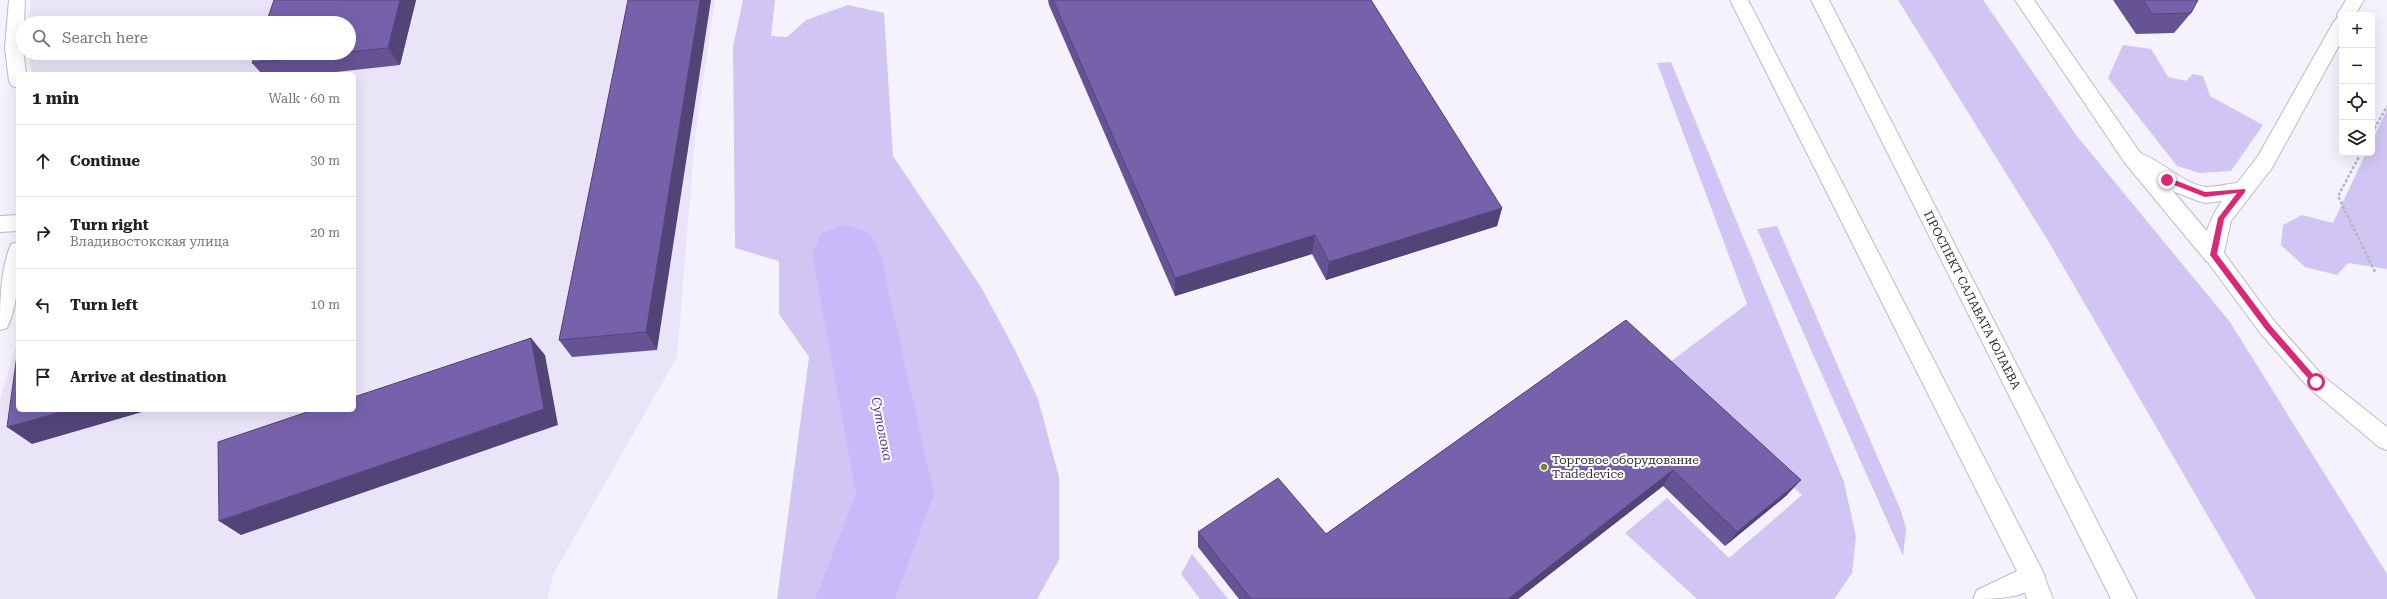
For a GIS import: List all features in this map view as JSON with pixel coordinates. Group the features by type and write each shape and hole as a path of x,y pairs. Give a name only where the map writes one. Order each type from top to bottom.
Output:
{"main road":[{"path":"1739,0 2032,576 2040,599"},
{"name":"ПРОСПЕКТ САЛАВАТА ЮЛАЕВА","path":"1820,0 2124,599"},
{"path":"2024,0 2132,157 2214,255"},
{"path":"2348,12 2355,0"},
{"path":"2214,255 2221,218 2265,162 2339,28"},
{"path":"2132,157 2167,180 2205,195 2243,190"},
{"path":"1986,599 2032,576"}],"lane":[{"path":"17,0 14,48 17,72"},
{"path":"0,224 16,224"},
{"path":"2214,255 2268,328 2316,382 2387,440"},
{"path":"0,322 16,258"}],"path":[{"path":"2375,128 2387,106"},
{"path":"2359,156 2338,196 2375,272"}],"shaded area":[{"path":"31,0 715,0 695,137 677,357 554,573 547,599 0,599 0,399 16,346 16,412 356,412 356,72 32,72 29,60 356,60 356,16 30,16"},
{"path":"743,0 775,0 771,36 787,37 806,20 848,5 884,13 893,156 981,287 1016,352 1038,399 1059,477 1059,560 1037,599 777,599 809,357 779,314 779,261 735,248 733,47"},
{"path":"1898,0 1983,0 2076,135 2230,322 2387,574 2387,599 2256,599 2050,244"},
{"path":"2123,45 2151,49 2168,77 2186,81 2193,74 2203,76 2210,96 2263,125 2231,171 2200,173 2177,166 2108,78"},
{"path":"1671,62 1844,482 1856,537 1852,573 1834,599 1697,599 1625,533 1667,498 1729,558 1802,495 1662,368 1747,304 1657,63"},
{"path":"2387,109 2387,269 2348,263 2337,275 2305,267 2281,245 2283,225 2302,215 2333,223 2365,156 2375,156 2375,135"},
{"path":"1777,226 1901,511 1906,529 1903,556 1757,229"},
{"path":"1192,554 1228,599 1200,599 1181,574"}],"building":[{"path":"274,0 400,0 388,48 356,51 356,16 268,16"},
{"path":"628,0 700,0 646,332 559,340"},
{"path":"1053,0 1371,0 1502,208 1329,262 1315,235 1175,278"},
{"path":"2143,0 2198,0 2191,13 2152,14"},
{"path":"253,60 278,60 252,63"},
{"path":"1626,320 1801,480 1737,532 1673,470 1508,599 1251,599 1198,532 1278,478 1326,534"},
{"path":"531,338 544,409 219,521 218,442 307,412 356,412 356,396"},
{"path":"16,362 16,412 61,412 7,427"}],"waterway":[{"name":"Сутолока","path":"846,253 895,494 855,599"}],"place":[{"name":"Торговое оборудование Tradedevice","path":"1544,467"}],"route":[{"path":"2167,180 2205,195 2243,190 2221,218 2214,255 2268,328 2316,382"}]}
